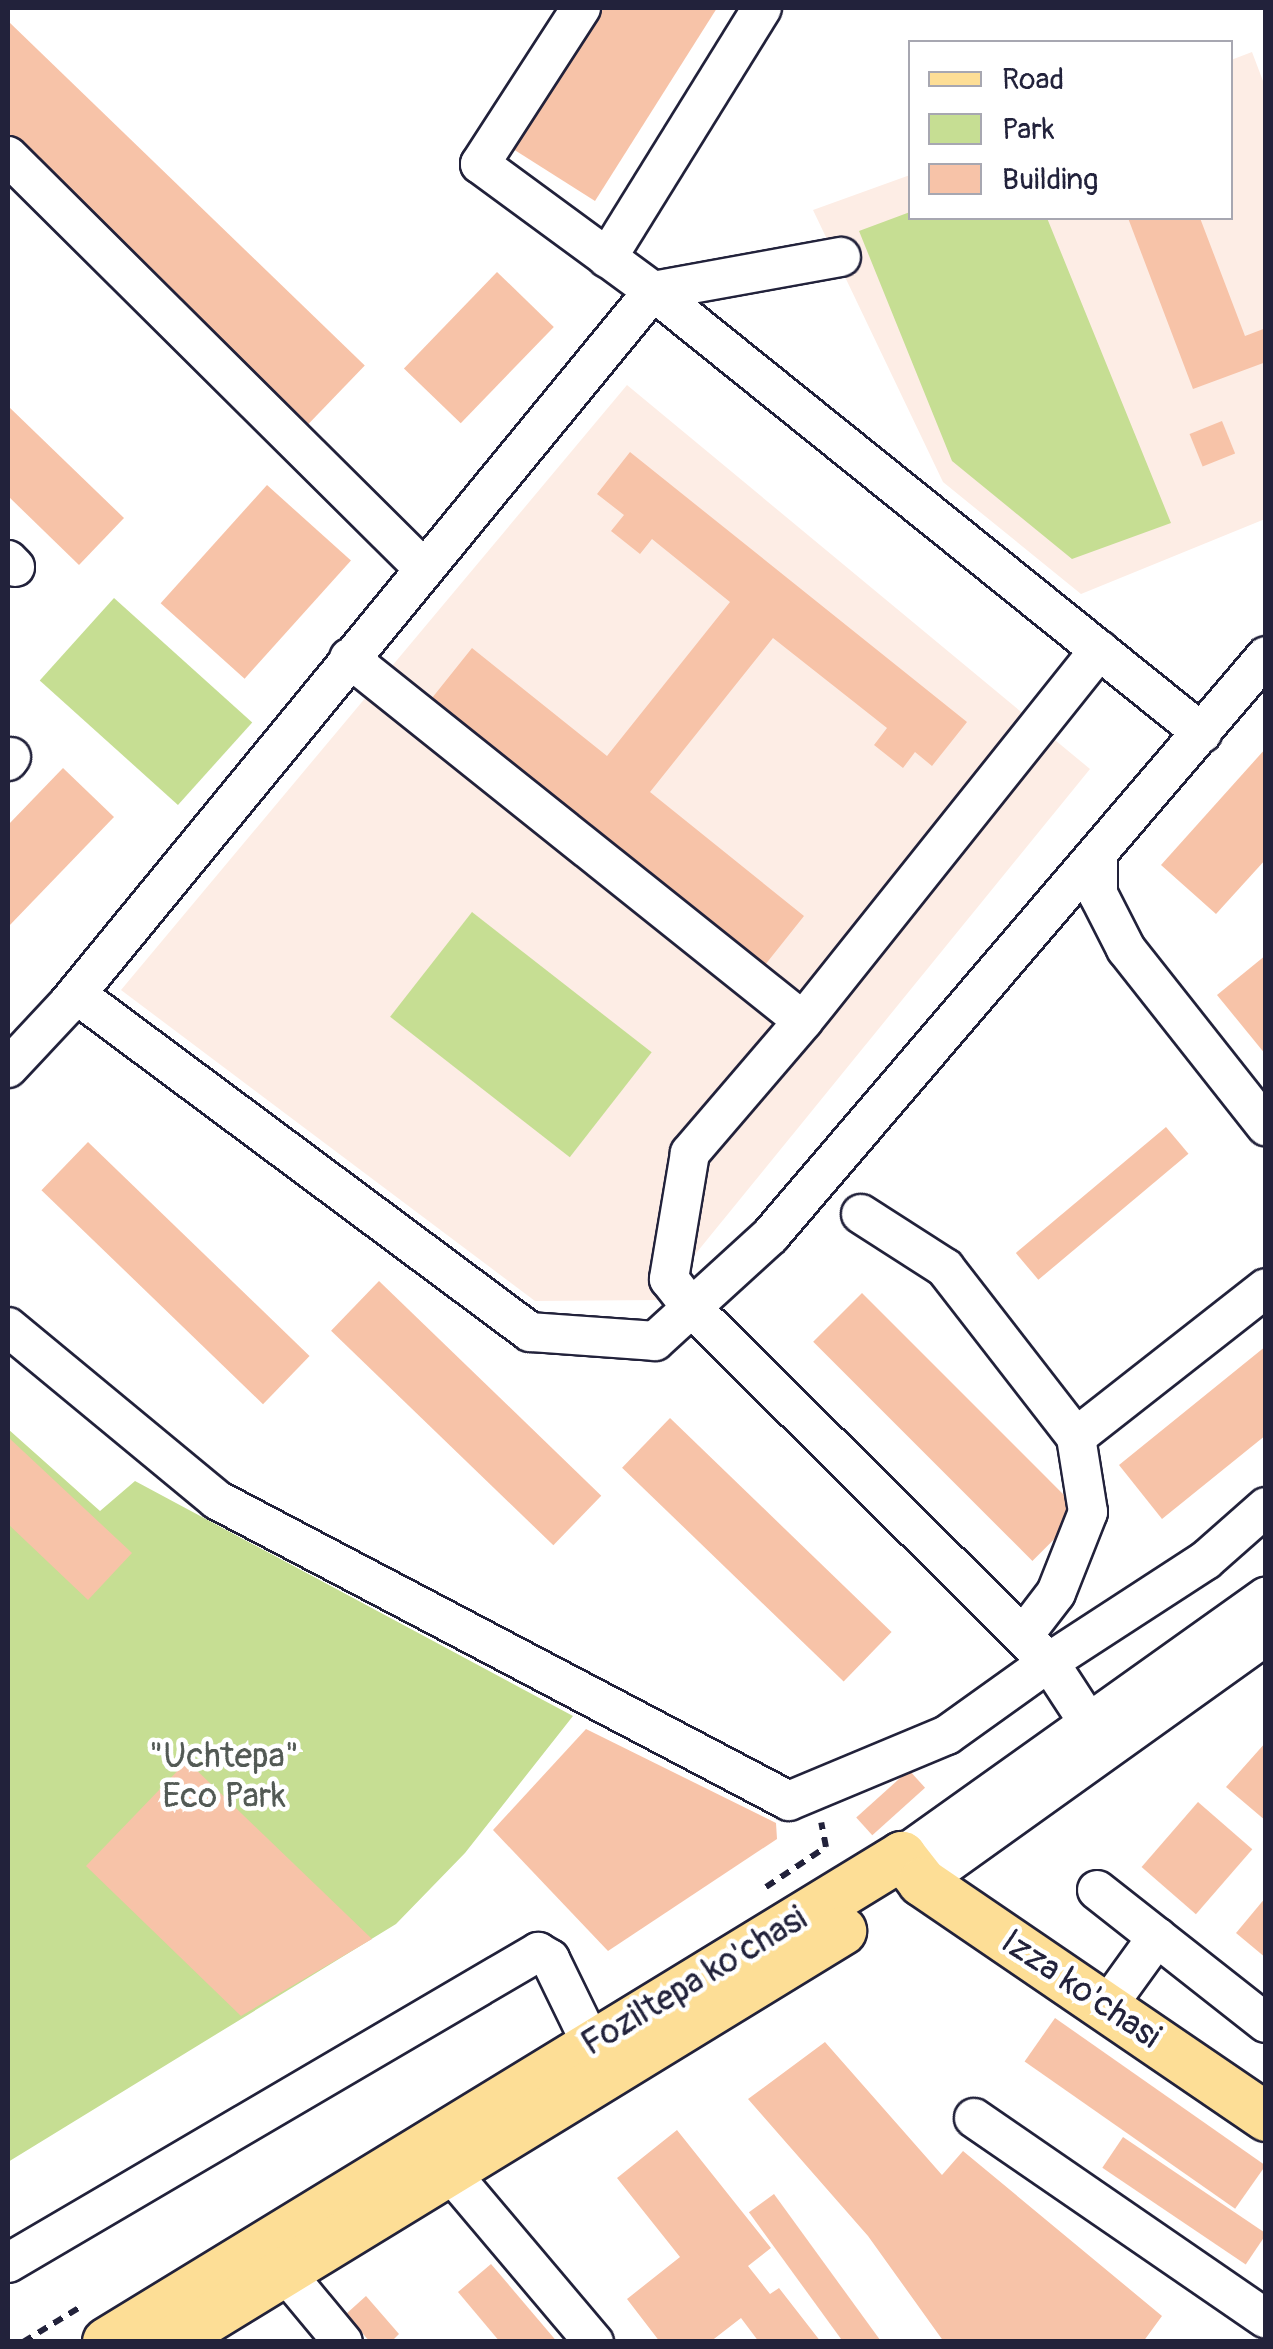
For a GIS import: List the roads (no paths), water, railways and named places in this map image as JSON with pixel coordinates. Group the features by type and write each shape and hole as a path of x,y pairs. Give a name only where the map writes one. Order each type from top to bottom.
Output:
{"main road":[{"name":"Izza ko'chasi","path":"912,1869 1264,2114"},
{"name":"Foziltepa ko'chasi","path":"170,2342 284,2271 591,2043 912,1869"},
{"name":"Foziltepa ko'chasi","path":"107,2342 436,2156 912,1869"}],"street":[{"path":"581,8 480,164 652,291 1202,733"},
{"path":"606,258 762,8"},
{"path":"8,156 423,568"},
{"path":"8,1068 76,994 652,291 841,257"},
{"path":"1090,1725 1036,1649 692,1308 670,1279 690,1154 802,1021 1099,650"},
{"path":"76,994 530,1332 655,1341 770,1236 1266,656"},
{"path":"350,658 802,1021"},
{"path":"1098,854 1098,894 1126,949 1266,1126"},
{"path":"862,1214 945,1268 1076,1437 1088,1512 1036,1649"},
{"path":"1076,1437 1266,1288"},
{"path":"8,1327 217,1500 788,1801 947,1735 1036,1649 1206,1560 1266,1507"},
{"name":"Foziltepa ko'chasi","path":"912,1869 1090,1725 1266,1596"},
{"name":"Foziltepa ko'chasi","path":"912,1869 1266,1636"},
{"path":"1097,1890 1266,2024"},
{"path":"1108,2005 1157,1938"},
{"path":"8,2263 538,1952 550,1959 591,2043"},
{"path":"974,2118 1266,2319"},
{"path":"436,2156 594,2342"},
{"path":"284,2271 343,2342"}],"park label":[{"name":"\"Uchtepa\" Eco Park","path":"224,1776"}]}
